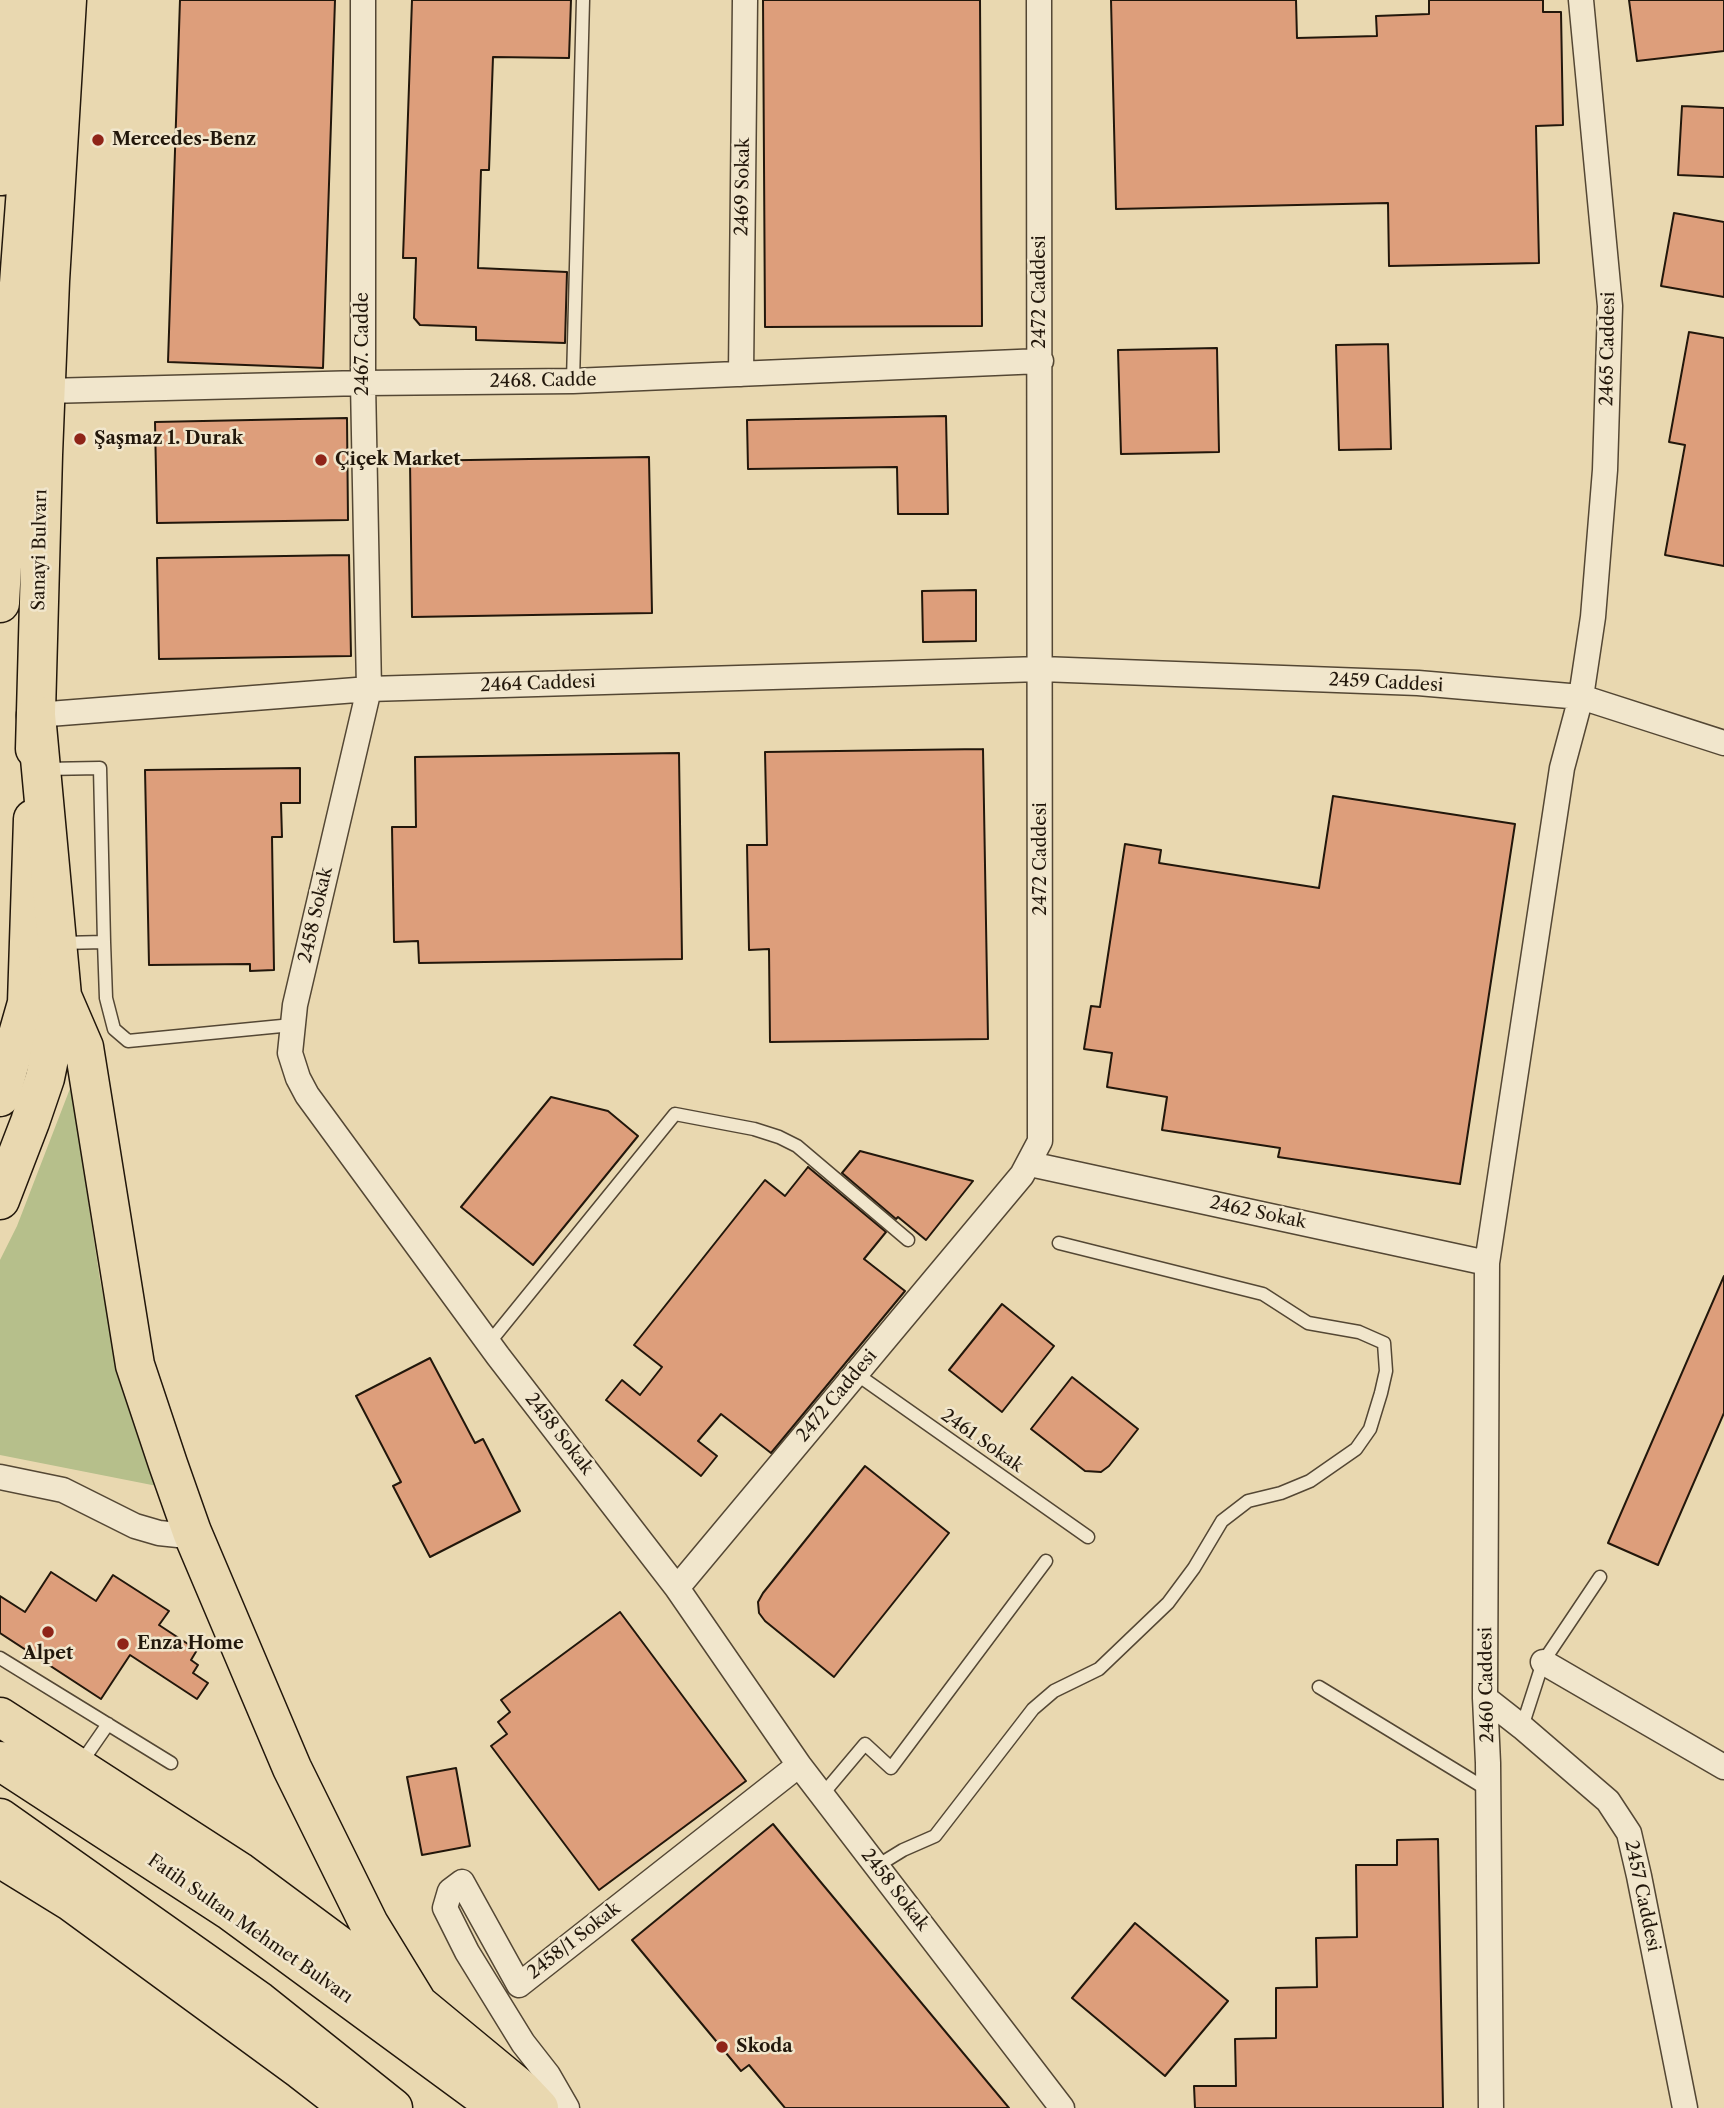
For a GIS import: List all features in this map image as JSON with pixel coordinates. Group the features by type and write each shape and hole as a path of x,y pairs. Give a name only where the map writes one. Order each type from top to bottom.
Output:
{"main road":[{"path":"10,0 2,101 1,193 29,384"},
{"name":"Sanayi Bulvarı","path":"0,1097 45,1000 29,384 40,0"},
{"name":"Sanayi Bulvarı","path":"0,603 29,384 51,267 67,0"},
{"path":"29,384 67,341 93,0"},
{"path":"0,1200 45,1078 45,1000 57,943 36,715"},
{"path":"45,1000 84,1047 135,1365 192,1532 292,1768 369,1924 418,2004"},
{"path":"3,1719 240,1872 418,2004 540,2108"},
{"name":"Fatih Sultan Mehmet Bulvarı","path":"0,1760 229,1910 481,2095 494,2108"},
{"path":"0,1818 260,2001 393,2108"},
{"path":"0,1858 70,1901 350,2108"},
{"path":"0,1882 70,1901"}],"street":[{"name":"2467. Cadde","path":"363,0 363,383 369,689"},
{"name":"2469 Sokak","path":"741,374 745,0"},
{"name":"2472 Caddesi","path":"677,1588 1022,1175 1040,1141 1040,0"},
{"name":"2465 Caddesi","path":"1487,1263 1562,768 1581,697 1593,617 1605,470 1611,306 1581,0"},
{"name":"2468. Cadde","path":"29,384 573,381 1041,361"},
{"name":"2459 Caddesi","path":"1041,669 1418,683 1581,697 1724,743"},
{"name":"2464 Caddesi","path":"36,715 369,689 1041,669"},
{"name":"2458 Sokak","path":"369,689 295,1005 290,1053 298,1078 307,1095 489,1343 677,1588 799,1765 1062,2108"},
{"name":"2462 Sokak","path":"1030,1164 1487,1263"},
{"name":"2460 Caddesi","path":"1487,1263 1485,1699 1491,2108"},
{"path":"0,1477 63,1490 135,1525 159,1533 178,1535 192,1532"},
{"path":"1543,1661 1724,1767"},
{"name":"2457 Caddesi","path":"1485,1699 1608,1801 1629,1833 1685,2108"},
{"name":"2458/1 Sokak","path":"567,2108 467,1952 445,1908 450,1891 462,1882 519,1985 799,1765"}],"lane":[{"path":"573,381 583,0"},
{"path":"41,769 100,768 106,998 114,1029 128,1041 292,1025"},
{"path":"57,943 104,942"},
{"path":"489,1343 675,1114 754,1129 797,1146 908,1240"},
{"path":"877,1866 903,1850 935,1836 1032,1709 1054,1691 1099,1670 1168,1603 1194,1568 1222,1521 1248,1501 1281,1493 1310,1481 1356,1449 1370,1429 1381,1393 1385,1371 1384,1343 1359,1332 1308,1323 1263,1294 1059,1244"},
{"name":"2461 Sokak","path":"855,1373 1088,1538"},
{"path":"822,1795 864,1744 891,1768 1046,1561"},
{"path":"1522,1727 1543,1661 1600,1577"},
{"path":"0,1658 171,1763"},
{"path":"1319,1687 1488,1790"},
{"path":"79,1766 108,1724"}],"green space":[{"path":"71,1086 100,1280 123,1391 157,1486 0,1455 0,1260 17,1226"}],"building":[{"path":"180,0 335,0 323,368 168,362"},
{"path":"412,0 571,0 569,58 493,57 489,170 481,170 478,268 567,272 565,343 476,340 476,327 420,325 414,318 416,258 403,258"},
{"path":"763,0 980,0 982,326 765,327"},
{"path":"1111,0 1296,0 1297,38 1377,36 1376,16 1429,14 1429,0 1543,0 1543,12 1561,12 1563,125 1536,126 1539,263 1389,266 1388,203 1116,209"},
{"path":"1629,0 1724,0 1724,51 1637,61"},
{"path":"1682,106 1724,108 1724,177 1678,175"},
{"path":"1674,213 1724,222 1724,297 1661,286"},
{"path":"1689,332 1724,338 1724,566 1665,555 1685,445 1669,442"},
{"path":"1388,344 1391,449 1339,450 1336,345"},
{"path":"1217,348 1219,452 1121,454 1118,350"},
{"path":"946,416 948,514 898,514 897,467 748,469 747,420"},
{"path":"347,418 348,520 157,523 155,422"},
{"path":"649,457 652,613 412,617 410,461"},
{"path":"349,555 351,656 159,659 157,558"},
{"path":"976,590 976,641 923,642 922,591"},
{"path":"983,749 988,1039 770,1042 769,949 749,950 747,845 767,845 765,752"},
{"path":"679,753 682,959 419,963 418,941 394,942 392,827 416,827 415,757"},
{"path":"300,768 300,803 281,803 282,837 272,837 274,970 250,971 250,964 149,965 145,770"},
{"path":"1333,796 1515,824 1460,1184 1278,1157 1280,1148 1162,1130 1167,1097 1107,1087 1112,1053 1084,1049 1091,1006 1100,1007 1125,844 1161,850 1159,863 1319,888"},
{"path":"551,1097 608,1111 638,1136 533,1265 461,1207"},
{"path":"860,1151 973,1181 926,1240 898,1217 896,1219 842,1173"},
{"path":"808,1167 886,1232 864,1259 905,1291 771,1453 721,1414 698,1441 717,1456 701,1476 606,1400 622,1380 640,1395 662,1367 634,1345 765,1180 785,1196"},
{"path":"1724,1276 1724,1413 1658,1565 1608,1543"},
{"path":"1002,1304 1054,1346 1002,1412 949,1370"},
{"path":"430,1358 475,1443 483,1439 520,1511 430,1557 393,1486 401,1482 356,1396"},
{"path":"1072,1377 1138,1429 1109,1466 1101,1472 1085,1471 1031,1429"},
{"path":"865,1466 949,1533 834,1677 765,1621 759,1613 758,1602"},
{"path":"51,1572 96,1601 113,1575 169,1611 159,1625 197,1650 191,1660 198,1665 193,1673 208,1683 197,1699 130,1655 101,1699 0,1633 0,1596 25,1612"},
{"path":"620,1612 746,1781 599,1890 491,1746 507,1734 498,1722 510,1712 501,1700"},
{"path":"456,1768 470,1846 422,1855 407,1777"},
{"path":"773,1824 1009,2108 785,2108 749,2065 741,2071 632,1940"},
{"path":"1438,1839 1443,2108 1195,2108 1194,2086 1236,2086 1235,2039 1276,2038 1276,1988 1317,1987 1316,1938 1357,1937 1356,1865 1397,1865 1397,1840"},
{"path":"1135,1923 1228,2001 1165,2076 1072,1998"}],"place":[{"name":"Mercedes-Benz","path":"98,140"},
{"name":"Şaşmaz 1. Durak","path":"80,439"},
{"name":"Çiçek Market","path":"321,460"},
{"name":"Alpet","path":"48,1632"},
{"name":"Enza Home","path":"123,1644"},
{"name":"Skoda","path":"722,2047"}]}
